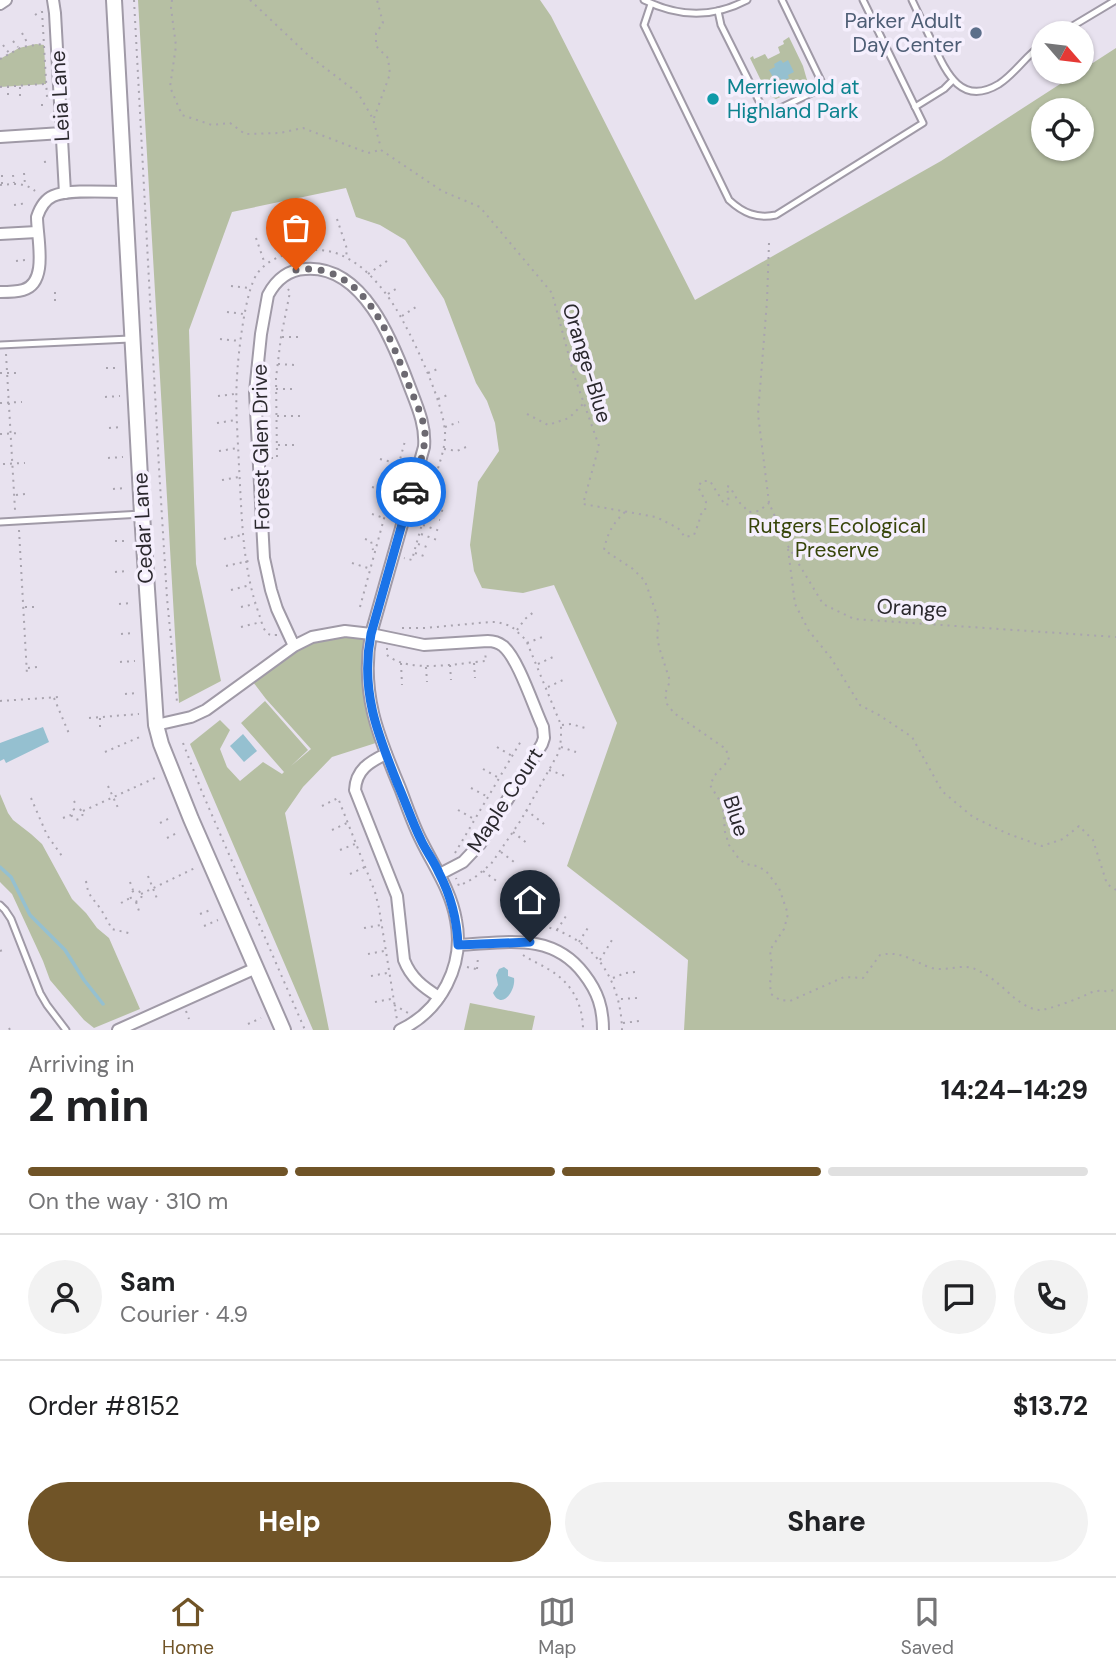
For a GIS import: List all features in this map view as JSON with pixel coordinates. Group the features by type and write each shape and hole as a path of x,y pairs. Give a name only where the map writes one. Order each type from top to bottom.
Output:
{"street":[{"path":"0,4 6,0"},
{"name":"Leia Lane","path":"53,0 65,193"},
{"name":"Cedar Lane","path":"114,0 156,725 191,819 283,1030"},
{"path":"0,137 62,133"},
{"path":"0,292 28,288 36,280 40,271 37,218 40,209 52,196 65,193 125,192"},
{"path":"0,234 37,232"},
{"name":"Forest Glen Drive","path":"294,646 277,609 264,553 256,383 268,295 278,280 286,274 306,268 338,276 358,291 375,312 391,340 425,431 424,447 371,634 367,654 368,691 386,754 421,840 440,874 454,912 458,945 456,964"},
{"path":"156,725 191,717 206,710 294,646 312,636 359,632 389,642 436,645 484,641"},
{"name":"Maple Court","path":"440,874 463,862 480,844 544,738 543,727 513,657 496,642 484,641"},
{"path":"386,754 373,760 359,773 355,790 397,896 404,960 408,970 422,985 439,997"},
{"path":"458,945 526,942 556,949 582,970 598,997 603,1012 603,1030"},
{"path":"401,1027 424,1014 439,997 456,964"},
{"path":"118,1030 256,968"}],"lane":[{"path":"645,0 672,11 690,14 718,11 747,0"},
{"path":"718,11 721,25 766,115 824,87 782,0"},
{"path":"651,4 644,25 729,200 739,209 765,217 776,215 923,123 863,0"},
{"path":"912,0 945,69 959,86 978,91 999,84 1031,53"},
{"path":"1082,21 1116,1"},
{"path":"915,107 944,89 952,80"},
{"path":"0,345 132,339"},
{"path":"0,522 142,514"},
{"path":"0,905 11,919 40,993 66,1030"}],"path":[{"path":"134,0 159,468 177,702"},
{"path":"172,0 176,46 170,87 182,115 212,125 230,122 245,134 280,133 303,128 368,153 381,149 373,119 358,93 308,55 250,0"},
{"path":"373,119 390,74 388,58 376,46 376,33 383,23 377,0"},
{"path":"0,87 46,84 42,9 35,15"},
{"path":"22,33 28,45"},
{"path":"13,41 19,48"},
{"path":"3,45 10,54"},
{"path":"0,59 28,45 44,45"},
{"path":"8,86 8,96"},
{"path":"20,86 20,96"},
{"path":"41,106 48,105"},
{"name":"Orange-Blue","path":"381,149 442,191 480,207 552,293 598,446 583,504 656,517 678,528 685,537 694,534 700,515 705,511 706,502 698,487 702,481 710,481 725,505 729,504 727,486 749,512 759,511 769,503"},
{"path":"44,162 51,161"},
{"path":"24,173 25,185"},
{"path":"2,175 1,185 25,185 35,191"},
{"path":"13,175 14,184"},
{"path":"14,205 27,203"},
{"path":"337,219 347,249 346,258"},
{"path":"310,225 319,250"},
{"path":"284,230 291,254"},
{"path":"256,238 266,265"},
{"name":"Orange","path":"769,243 758,414 769,503 788,547 823,604 854,619 1116,637"},
{"path":"278,635 268,634 262,622 246,561 236,394 241,341 251,288 256,275 273,260 319,250 346,258 368,275 387,295 401,316 437,399 444,428 443,449 414,554 427,557"},
{"path":"16,261 27,260"},
{"path":"368,275 387,261"},
{"path":"231,286 251,288"},
{"path":"387,295 399,287"},
{"path":"55,290 55,300"},
{"path":"277,458 275,389 290,292"},
{"path":"401,316 415,307"},
{"path":"227,312 246,314"},
{"path":"281,337 302,337"},
{"path":"220,339 241,341"},
{"path":"6,353 15,510"},
{"path":"277,365 296,365"},
{"path":"106,368 118,368"},
{"path":"427,373 440,368"},
{"path":"0,373 17,373"},
{"path":"275,389 295,389"},
{"path":"218,396 236,394"},
{"path":"437,399 450,394"},
{"path":"105,397 120,396"},
{"path":"0,403 22,401"},
{"path":"527,414 548,425 569,418 584,404"},
{"path":"276,416 300,416"},
{"path":"218,423 237,420"},
{"path":"444,428 459,422"},
{"path":"109,428 121,427"},
{"path":"0,434 21,433"},
{"path":"360,607 405,441"},
{"path":"277,445 299,445"},
{"path":"443,449 457,451 467,447"},
{"path":"219,451 239,448"},
{"path":"108,458 123,457"},
{"path":"380,459 399,464"},
{"path":"3,464 26,463"},
{"path":"222,480 240,477"},
{"path":"372,487 391,492"},
{"path":"433,487 446,491"},
{"path":"113,489 125,488"},
{"path":"14,495 25,494"},
{"path":"430,496 442,500"},
{"path":"427,506 443,511"},
{"name":"Blue","path":"625,512 607,535 604,550 633,569 645,581 659,621 659,648 670,681 665,694 667,704 674,713 726,749 729,760 710,785 723,806 729,845 746,864 766,871 779,888 788,914 785,929 769,950 772,969 771,994 780,1000 790,1000 844,977 863,978 880,955 888,953 906,956 933,968 972,967 996,981 1029,1007 1041,1010 1099,989 1111,992 1116,989"},
{"path":"372,514 384,518"},
{"path":"425,515 440,520"},
{"path":"422,524 440,531"},
{"path":"19,529 27,675"},
{"path":"420,534 437,540"},
{"path":"224,539 243,535"},
{"path":"365,539 371,541 375,551"},
{"path":"115,541 127,541"},
{"path":"417,543 430,548"},
{"path":"788,547 795,604 859,705 912,737 942,791 973,817 1042,846 1063,839 1079,825 1093,840 1107,884 1116,890"},
{"path":"20,551 27,551"},
{"path":"226,566 246,561"},
{"path":"352,563 370,568"},
{"path":"115,572 129,571"},
{"path":"231,590 251,585"},
{"path":"119,604 131,603"},
{"path":"241,607 256,604"},
{"path":"23,607 34,607"},
{"path":"516,631 535,611"},
{"path":"241,627 262,622"},
{"path":"458,886 491,864 513,832 561,747 561,725 527,643 516,631 504,624 490,622 425,628 394,627 387,655 401,662 425,666 486,661 484,641"},
{"path":"121,634 133,633"},
{"path":"527,643 545,636"},
{"path":"537,664 553,657"},
{"path":"120,662 135,661"},
{"path":"401,662 402,685"},
{"path":"474,662 475,678"},
{"path":"450,664 450,680"},
{"path":"425,666 427,682"},
{"path":"26,668 37,667"},
{"path":"546,688 562,680"},
{"path":"125,694 137,693"},
{"path":"0,701 59,696"},
{"path":"53,697 70,736"},
{"path":"89,718 139,714"},
{"path":"100,717 100,731"},
{"path":"561,725 571,724 584,728"},
{"path":"106,752 142,736"},
{"path":"455,852 521,741"},
{"path":"183,743 305,1030"},
{"path":"497,747 513,756"},
{"path":"561,747 576,752"},
{"path":"483,769 500,779"},
{"path":"549,770 568,777"},
{"path":"83,811 155,778"},
{"path":"108,786 119,810"},
{"path":"471,788 489,798"},
{"path":"31,798 47,835 62,856"},
{"path":"322,806 338,799 378,902 388,973 401,1027"},
{"path":"74,801 77,808 83,811"},
{"path":"63,818 77,808"},
{"path":"458,810 474,820"},
{"path":"527,810 544,824"},
{"path":"79,819 83,816 83,811"},
{"path":"72,814 79,819 82,826"},
{"path":"160,823 173,817"},
{"path":"332,830 347,822"},
{"path":"167,838 179,832"},
{"path":"513,832 528,844"},
{"path":"340,850 356,844"},
{"path":"499,852 514,862"},
{"path":"350,874 365,867"},
{"path":"136,901 141,898 141,894 195,868"},
{"path":"483,871 498,882"},
{"path":"148,876 158,901"},
{"path":"86,881 91,898 101,909 112,929 132,934"},
{"path":"131,882 131,898"},
{"path":"133,891 141,894"},
{"path":"131,898 136,901 139,911"},
{"path":"121,903 131,898"},
{"path":"200,914 213,909"},
{"path":"557,930 568,913"},
{"path":"204,926 218,920"},
{"path":"530,924 523,956 557,974 573,991 581,1010 583,1030"},
{"path":"364,928 382,925"},
{"path":"579,942 589,926"},
{"path":"599,961 612,940"},
{"path":"456,964 478,970 479,944"},
{"path":"0,951 5,949"},
{"path":"368,954 385,950"},
{"path":"610,978 635,972"},
{"path":"371,976 388,973"},
{"path":"375,1002 393,998"},
{"path":"619,999 637,998"},
{"path":"186,1010 189,1020"},
{"path":"248,1024 261,1018"},
{"path":"621,1023 639,1021"}],"green space":[{"name":"Rutgers Ecological Preserve","path":"138,0 540,0 551,16 695,300 941,161 1031,103 1031,161 1094,161 1094,98 1039,98 1060,84 1094,84 1094,62 1116,48 1116,1030 684,1030 688,960 567,866 617,723 554,585 523,593 482,588 474,571 470,545 478,482 499,451 495,423 487,401 476,383 444,299 405,240 380,225 356,217 346,188 232,212 189,330 196,564 221,681 179,703"},
{"path":"789,37 807,80 802,87 776,99 768,95 750,58 765,54 768,59 780,53 778,47"},
{"path":"44,45 46,84 0,87 0,59 19,48"},
{"path":"371,634 367,654 382,741 332,757 303,787 285,813 329,1030 313,1030 190,744 220,720 230,730 220,749 227,767 240,781 263,762 282,774 284,772 241,723 265,701 308,750 291,766 311,749 250,678 312,637"},
{"path":"0,794 13,820 42,844 72,899 109,938 140,1009 94,1028 50,980 12,894 0,882"},
{"path":"470,1003 535,1016 532,1030 464,1030"}],"water":[{"path":"781,60 783,63 788,60 794,72 788,75 789,78 775,81 769,70"},
{"path":"43,727 49,742 6,763 4,759 0,761 0,743"},
{"path":"243,734 257,751 244,762 230,746"},
{"path":"504,967 508,970 508,976 514,978 514,983 508,997 500,1000 493,993 498,985 496,975 499,969"}],"waterway":[{"path":"0,867 11,877 30,915 65,950 103,1004"}],"way so far":[{"path":"296,270 318,269 348,282 375,312 391,340 425,431 425,445 411,492"}],"place":[{"name":"Parker Adult Day Center","path":"976,33"},
{"name":"Merriewold at Highland Park","path":"713,99"}],"route":[{"path":"411,492 367,654 368,691 372,712 421,840 452,901 457,922 458,945 530,942"}]}
